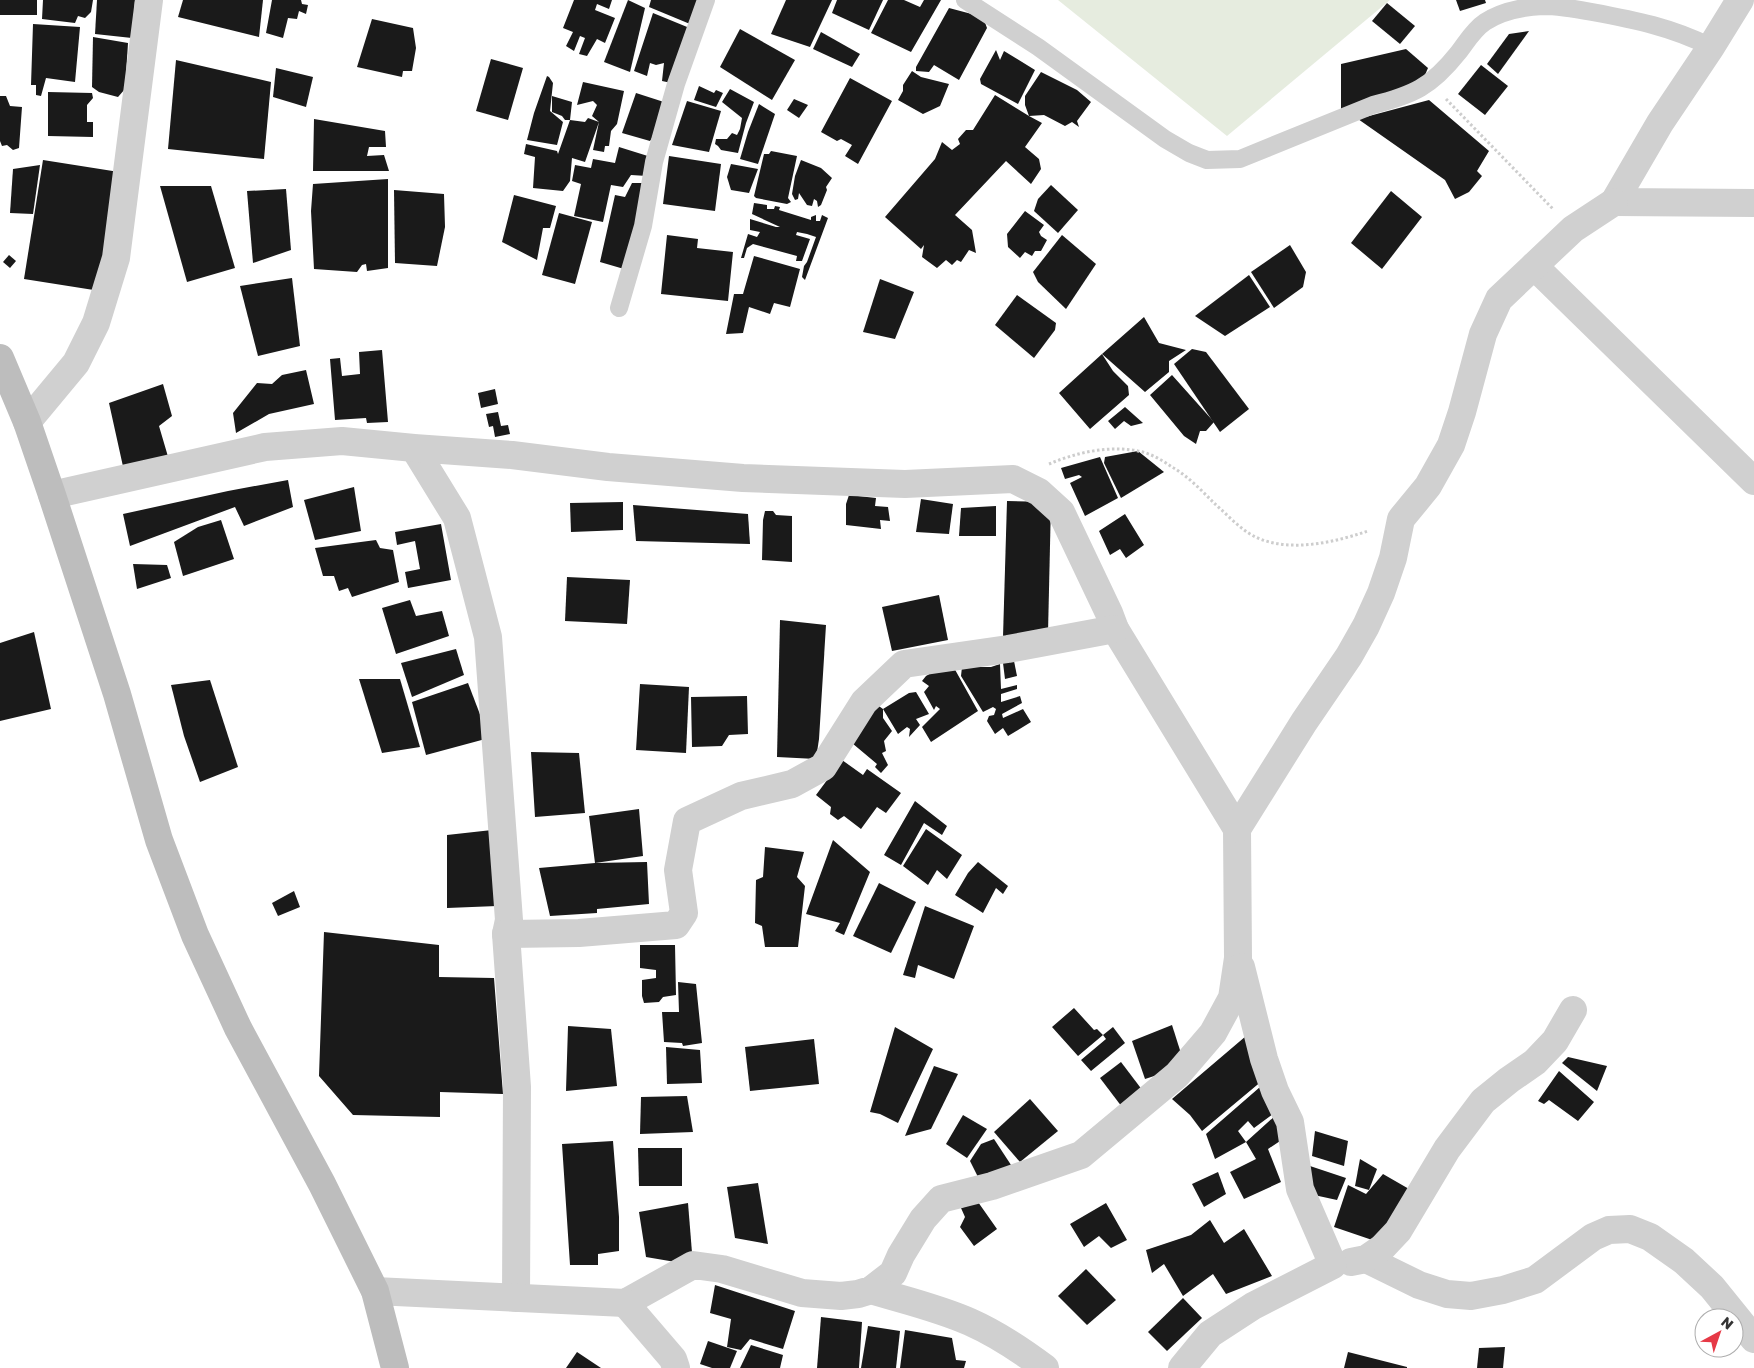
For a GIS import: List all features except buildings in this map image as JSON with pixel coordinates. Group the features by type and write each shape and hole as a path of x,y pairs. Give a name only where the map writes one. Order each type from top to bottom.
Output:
{"street":[{"path":"27,422 76,363 96,324 116,258 149,0"},
{"path":"1237,829 1304,722 1349,656 1366,626 1382,593 1393,558 1401,519 1428,486 1451,445 1483,334 1499,299 1573,229 1614,202 1660,123 1711,48 1740,0"},
{"path":"1614,202 1754,202"},
{"path":"1534,266 1754,482"},
{"path":"0,358 27,422 52,495 117,694 159,840 195,935 238,1028 322,1184 375,1291 395,1368"},
{"path":"52,495 265,447 342,441 512,455 608,467 744,478 905,484 1014,479 1040,492 1061,512 1115,629 1237,829 1238,958 1232,998 1213,1033 1177,1075 1081,1155 992,1186 941,1199 923,1219 893,1273 871,1290 841,1296 802,1292 722,1269 693,1265 625,1303 375,1291"},
{"path":"414,448 458,518 488,637 509,920 506,934 517,1086 516,1298"},
{"path":"506,934 579,933 676,925 684,913 678,870 687,821 741,796 792,784 823,766 864,702 904,664 1008,649 1115,629"},
{"path":"1238,958 1264,1059 1275,1090 1290,1122 1300,1189 1332,1265"},
{"path":"1182,1368 1210,1334 1253,1306 1332,1265 1366,1259 1382,1248 1398,1231 1447,1149 1483,1102 1509,1080 1535,1062 1555,1041 1573,1010"},
{"path":"1366,1259 1419,1285 1447,1294 1472,1296 1503,1290 1535,1280 1593,1237 1609,1230 1630,1229 1650,1237 1684,1261 1712,1286 1754,1339"},
{"path":"871,1290 970,1322 1019,1348 1045,1368"},
{"path":"625,1303 673,1359 676,1368"}],"lane":[{"path":"619,308 643,226 654,162 676,84 706,0"},
{"path":"965,0 1038,47 1165,139 1188,153 1208,160 1240,159 1373,105 1394,100 1418,90 1442,73 1472,34 1484,23 1498,15 1517,9 1544,6 1624,18 1666,28 1688,36 1711,48"}],"path":[{"path":"1430,82 1573,229"},
{"path":"1014,479 1067,457 1093,451 1138,451 1174,468 1238,525 1259,538 1277,544 1321,543 1366,532 1401,519"}],"shaded area":[{"path":"1058,0 1390,0 1227,136"}]}
